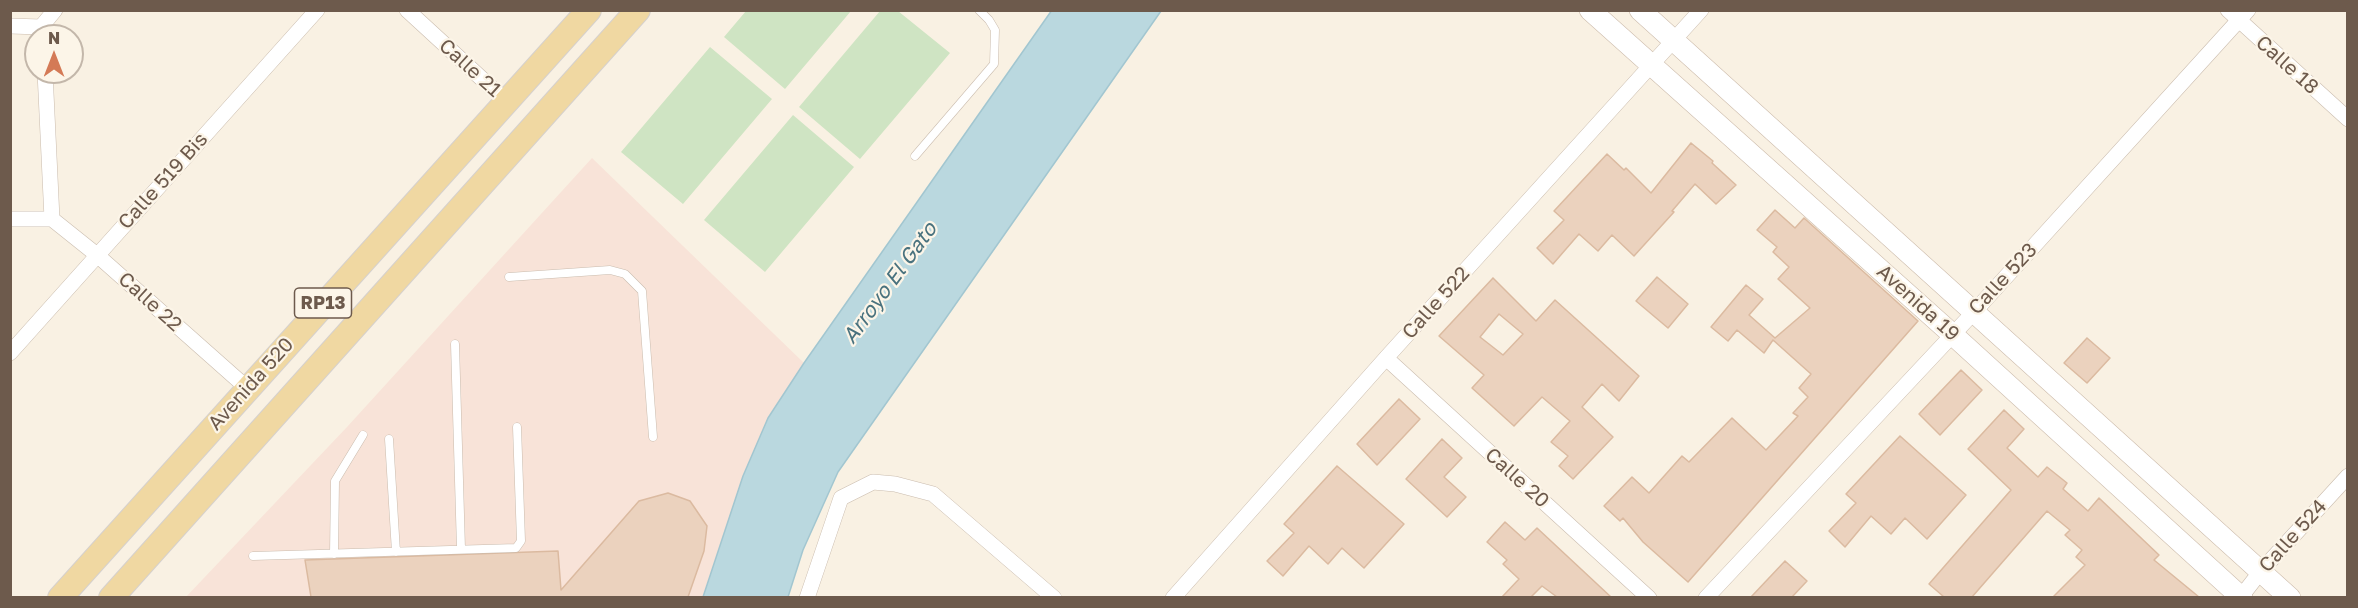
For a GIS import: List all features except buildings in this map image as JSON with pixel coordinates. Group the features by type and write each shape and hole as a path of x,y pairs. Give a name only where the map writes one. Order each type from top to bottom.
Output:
{"main road":[{"name":"Avenida 520","path":"60,597 589,10"},
{"name":"Avenida 520","path":"111,597 638,10"},
{"name":"Avenida 19","path":"1590,10 2241,597"},
{"name":"Avenida 19","path":"1640,10 2290,597"}],"street":[{"path":"46,24 55,10"},
{"name":"Calle 519 Bis","path":"10,353 317,10"},
{"name":"Calle 21","path":"407,10 506,101"},
{"name":"Calle 522","path":"1173,597 1701,10"},
{"name":"Calle 18","path":"2238,14 2348,119"},
{"name":"Calle 523","path":"1706,597 1974,312 2238,14"},
{"path":"10,219 52,219 46,84"},
{"name":"Calle 22","path":"52,219 97,255 247,388"},
{"name":"Calle 20","path":"1386,358 1649,597"},
{"name":"Calle 524","path":"2241,597 2261,571 2348,476"},
{"path":"807,597 841,498 873,482 895,484 933,494 1054,597"}],"lane":[{"path":"915,156 994,64 995,30 979,10"},
{"path":"509,277 610,270 626,274 642,291 653,437"},
{"path":"455,344 462,549"},
{"path":"253,556 516,548 521,541 518,427"},
{"path":"334,554 335,482 363,435"},
{"path":"389,439 396,552"}],"shaded area":[{"path":"592,158 804,363 768,418 707,597 185,598 347,427"}],"green space":[{"path":"746,11 851,11 785,89 724,37"},
{"path":"880,11 898,11 950,53 860,159 799,107"},
{"path":"710,47 772,99 683,204 621,152"},
{"path":"793,115 854,167 765,272 704,220"}],"water":[{"name":"Arroyo El Gato","path":"1052,10 1161,11 838,472 803,550 788,597 703,597 743,476 768,418 804,363"}]}
